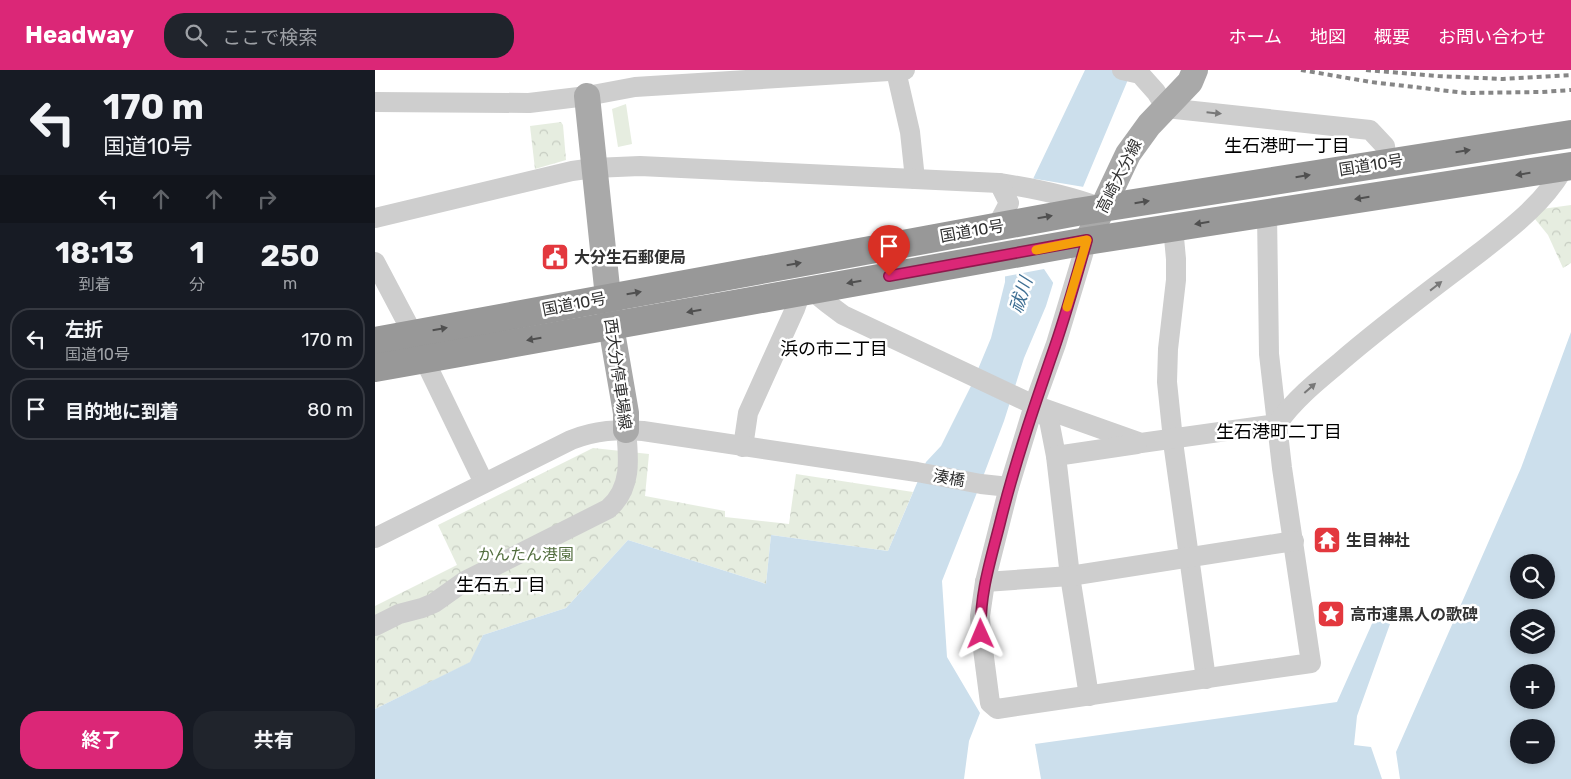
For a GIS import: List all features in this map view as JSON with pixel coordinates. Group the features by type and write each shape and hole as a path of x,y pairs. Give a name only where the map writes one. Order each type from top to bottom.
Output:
{"highway":[{"name":"国道10号","path":"375,341 1006,225 1086,207 1571,134"},
{"name":"国道10号","path":"375,368 1077,242 1567,167"}],"main road":[{"name":"高崎大分線","path":"1077,242 1086,207 1128,154 1143,131 1190,82 1195,70"},
{"name":"西大分停車場線","path":"587,96 593,168 611,326 626,413 626,430"}],"street":[{"path":"375,102 529,103 587,96 635,87 900,70 915,179"},
{"path":"1131,72 1156,92 1166,108 1370,130 1385,146 1387,162"},
{"path":"375,218 572,171 640,166 999,183 1024,187 1086,207"},
{"path":"1056,456 1277,424 1294,402 1358,346 1473,258 1530,211 1549,191 1567,167"},
{"path":"999,183 1009,203 1006,225"},
{"path":"1077,242 1056,344 1034,405 1009,486 985,582 980,616 981,634 990,703 997,709 1311,663 1277,424 1268,344 1267,213"},
{"path":"1173,227 1176,280 1168,349 1167,382 1206,679"},
{"path":"375,262 413,334"},
{"path":"743,447 748,413 795,309 806,291 843,315 1034,405 1141,443"},
{"path":"424,359 484,483"},
{"path":"1034,405 1049,420 1056,456 1070,576 1089,696"},
{"name":"湊橋","path":"375,538 585,434 605,430 643,431 917,472 981,484 1009,486"},
{"name":"西大分停車場線","path":"375,626 399,614 434,603 465,581 608,509 618,501 625,487 628,455 626,430"},
{"path":"985,582 1070,576 1294,541"}],"green space":[{"path":"626,104 632,144 618,147 612,109"},
{"path":"561,122 563,125 566,160 535,169 530,126"},
{"path":"1571,205 1571,263 1563,268 1548,235 1535,219 1542,209"},
{"name":"かんたん港園","path":"593,448 649,454 645,496 725,511 725,517 789,524 796,474 913,492 888,551 771,535 766,584 628,540 566,608 483,635 471,662 375,709 375,606 457,565 438,525"}],"water":[{"name":"祓川","path":"1085,70 1132,70 1083,187 1046,306 1024,358 1004,421 942,581 947,657 980,713 969,741 964,779 375,779 375,709 470,662 483,635 566,608 628,540 766,584 771,535 888,551 926,462 941,446 971,386 991,338 1005,282 1005,275 1033,179"},
{"path":"1571,332 1571,779 1400,779 1396,752 1521,468"},
{"path":"1375,617 1390,624 1357,716 1354,745 1371,747 1382,779 1041,779 1035,744 1337,702"}],"pier":[{"path":"1030,178 1084,187 1054,284 1044,269 1002,277"}],"railway":[{"path":"1301,70 1371,82 1466,93 1571,90"},
{"path":"1366,70 1503,79 1571,75"}],"slow traffic":[{"path":"1036,250 1087,240 1067,307"}],"place":[{"name":"大分生石郵便局","path":"555,257"},
{"name":"生目神社","path":"1327,540"},
{"name":"高市連黒人の歌碑","path":"1331,614"}],"district":[{"name":"生石港町一丁目","path":"1287,146"},
{"name":"浜の市二丁目","path":"834,349"},
{"name":"生石港町二丁目","path":"1279,432"},
{"name":"生石五丁目","path":"501,585"}],"route":[{"path":"889,276 1087,240 1056,344 1034,405 1009,486 980,606 981,634"}]}
